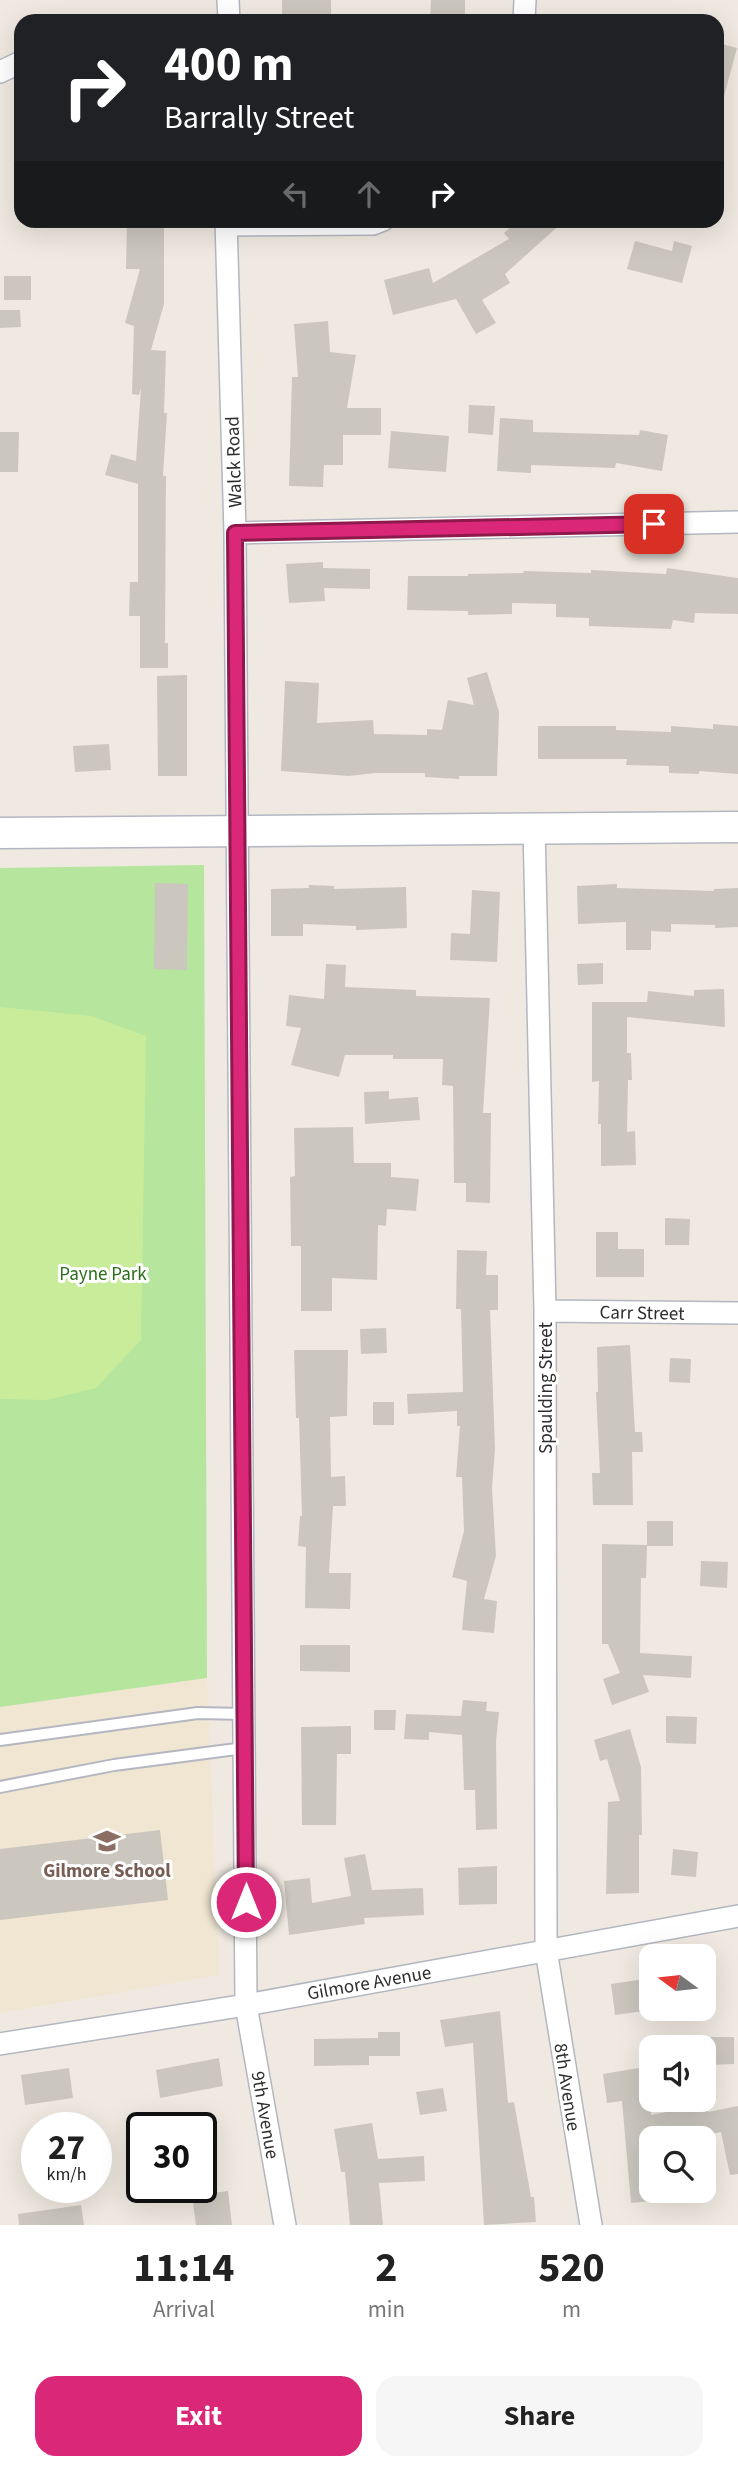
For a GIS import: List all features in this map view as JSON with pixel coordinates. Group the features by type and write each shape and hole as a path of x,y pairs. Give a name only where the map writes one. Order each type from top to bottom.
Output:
{"street":[{"name":"Walck Road","path":"226,228 235,533 246,2005"},
{"path":"235,533 738,522"},
{"path":"0,833 237,834 534,827 738,827"},
{"name":"Spaulding Street","path":"534,827 545,1311 546,1950"},
{"name":"Carr Street","path":"545,1311 738,1313"},
{"name":"Gilmore Avenue","path":"0,2044 246,2005 738,1916"},
{"name":"8th Avenue","path":"546,1950 591,2225"},
{"name":"9th Avenue","path":"246,2005 285,2225"}],"lane":[{"path":"0,1740 198,1713 244,1714"},
{"path":"0,1787 114,1765 244,1748"}],"shaded area":[{"name":"Gilmore School","path":"207,1678 219,1975 0,2013 0,1707"}],"green space":[{"name":"Payne Park","path":"204,865 207,1678 0,1707 0,868"},
{"path":"0,1007 91,1016 146,1036 141,1340 96,1388 47,1400 0,1399"}],"building":[{"path":"282,0 331,0 331,14 282,14"},
{"path":"431,0 465,0 465,14 430,14"},
{"path":"724,45 737,48 724,96"},
{"path":"127,228 164,228 164,304 151,350 166,351 164,413 167,413 163,476 166,476 165,643 168,643 168,668 140,668 140,616 129,616 130,582 138,582 138,484 105,475 111,454 136,461 141,388 139,395 132,394 134,326 125,323 140,269 126,269"},
{"path":"510,228 556,228 505,274 510,283 482,300 496,323 476,334 456,299 393,315 384,280 429,268 433,283 509,239 504,233"},
{"path":"635,241 672,251 674,241 692,246 682,283 627,269"},
{"path":"4,276 31,276 31,300 4,300"},
{"path":"0,310 20,310 21,327 0,328"},
{"path":"328,321 330,352 356,355 347,408 381,408 381,435 343,435 343,465 324,465 323,487 289,486 292,377 298,377 294,324"},
{"path":"469,405 495,406 493,435 468,433"},
{"path":"500,418 533,420 533,432 639,435 640,430 668,435 662,471 616,463 615,468 531,465 531,473 497,471"},
{"path":"391,431 449,436 446,472 388,468"},
{"path":"0,432 19,432 18,472 0,472"},
{"path":"323,562 323,568 370,569 370,589 324,588 325,601 289,603 286,564"},
{"path":"667,568 738,578 738,614 695,613 694,623 673,620 671,629 589,626 589,618 556,617 556,604 512,603 512,614 468,615 468,611 407,610 408,576 468,576 524,571 591,573 591,570 666,574"},
{"path":"487,672 499,712 497,776 459,776 459,779 425,777 425,773 349,776 281,771 285,681 319,683 317,723 373,720 374,734 427,735 427,729 442,730 448,700 474,705 467,678"},
{"path":"187,675 187,776 158,776 157,676"},
{"path":"713,724 738,726 738,774 699,771 699,774 669,773 669,766 626,765 627,759 538,759 538,726 616,726 616,730 671,732 671,726 713,729"},
{"path":"109,744 111,770 75,772 73,746"},
{"path":"155,883 188,884 187,970 154,969"},
{"path":"617,884 617,888 714,891 738,888 738,927 671,924 671,932 651,931 651,950 626,950 626,922 578,924 577,886"},
{"path":"309,885 334,886 334,889 406,887 407,928 356,930 356,926 303,924 303,936 271,936 271,889 309,888"},
{"path":"472,890 500,892 497,962 450,960 451,933 470,934"},
{"path":"603,963 603,984 578,985 577,964"},
{"path":"326,964 346,965 345,987 416,990 416,996 490,998 483,1113 491,1113 490,1203 466,1202 466,1183 454,1183 453,1086 442,1085 443,1059 345,1055 339,1077 291,1065 301,1028 286,1026 289,995 324,999"},
{"path":"724,989 725,1027 627,1017 627,1053 631,1053 632,1080 628,1080 627,1132 635,1131 636,1165 601,1166 599,1081 592,1082 592,1002 647,1002 648,991 694,996 694,990"},
{"path":"389,1091 389,1099 418,1097 420,1120 365,1124 364,1092"},
{"path":"353,1127 354,1163 391,1163 391,1177 419,1179 416,1211 387,1209 386,1226 378,1225 377,1280 332,1278 332,1311 301,1311 301,1246 291,1246 290,1177 295,1176 294,1128"},
{"path":"665,1218 690,1219 689,1245 665,1245"},
{"path":"596,1232 618,1232 618,1249 644,1249 644,1277 596,1277"},
{"path":"457,1250 487,1251 486,1275 498,1275 498,1310 490,1310 495,1449 492,1488 496,1556 484,1599 497,1601 494,1633 462,1630 467,1581 452,1577 464,1531 462,1477 456,1477 460,1426 457,1426 457,1411 408,1414 407,1394 463,1392 461,1309 456,1309"},
{"path":"386,1328 387,1353 361,1354 360,1329"},
{"path":"630,1345 635,1432 642,1432 643,1452 632,1452 633,1505 593,1505 592,1473 600,1473 597,1347"},
{"path":"294,1350 348,1350 347,1416 330,1417 331,1477 345,1476 346,1506 333,1506 329,1573 351,1573 350,1609 305,1608 306,1547 298,1546 302,1516"},
{"path":"670,1358 691,1359 690,1383 669,1382"},
{"path":"373,1402 394,1402 394,1425 373,1425"},
{"path":"647,1521 673,1521 673,1546 647,1546"},
{"path":"602,1544 647,1545 646,1578 641,1578 640,1653 692,1656 691,1678 643,1675 649,1692 612,1705 603,1679 620,1673 608,1644 602,1644"},
{"path":"701,1561 728,1562 727,1588 700,1586"},
{"path":"300,1645 350,1645 350,1672 300,1671"},
{"path":"463,1700 487,1702 486,1711 499,1712 496,1741 497,1829 476,1830 475,1790 464,1790 462,1735 429,1732 429,1740 404,1739 406,1714 461,1716"},
{"path":"374,1710 396,1710 395,1730 374,1730"},
{"path":"666,1716 697,1717 696,1744 666,1743"},
{"path":"351,1726 351,1754 337,1754 336,1825 302,1825 301,1727"},
{"path":"630,1729 641,1767 639,1893 606,1894 608,1802 620,1801 607,1759 600,1761 594,1740"},
{"path":"160,1830 168,1900 0,1920 0,1849"},
{"path":"673,1849 698,1852 696,1877 671,1875"},
{"path":"365,1854 372,1890 423,1888 424,1915 364,1918 365,1924 289,1935 284,1881 310,1878 312,1903 351,1896 344,1858"},
{"path":"497,1866 497,1904 459,1905 458,1868"},
{"path":"639,1980 639,2012 615,2015 611,1984"},
{"path":"500,2011 508,2103 514,2102 531,2197 534,2197 536,2222 484,2225 473,2043 445,2047 440,2020"},
{"path":"378,2032 400,2032 400,2056 369,2056 369,2065 314,2066 314,2039 378,2038"},
{"path":"716,2037 734,2037 734,2064 716,2065"},
{"path":"219,2058 223,2086 160,2098 156,2070"},
{"path":"69,2068 73,2098 25,2105 21,2075"},
{"path":"639,2068 639,2112 651,2112 651,2115 666,2112 716,2112 738,2106 738,2174 730,2175 721,2132 716,2133 716,2126 639,2126 639,2202 631,2203 622,2101 607,2103 603,2074"},
{"path":"443,2088 447,2111 420,2115 416,2092"},
{"path":"372,2123 378,2159 424,2156 425,2181 379,2183 383,2225 350,2225 345,2172 341,2172 334,2129"},
{"path":"228,2191 232,2225 196,2225 193,2203 217,2203 217,2193"},
{"path":"81,2205 84,2225 19,2225 18,2214"}],"place":[{"name":"Gilmore School","path":"107,1841"}],"route":[{"path":"246,1902 235,533 654,524"}]}
